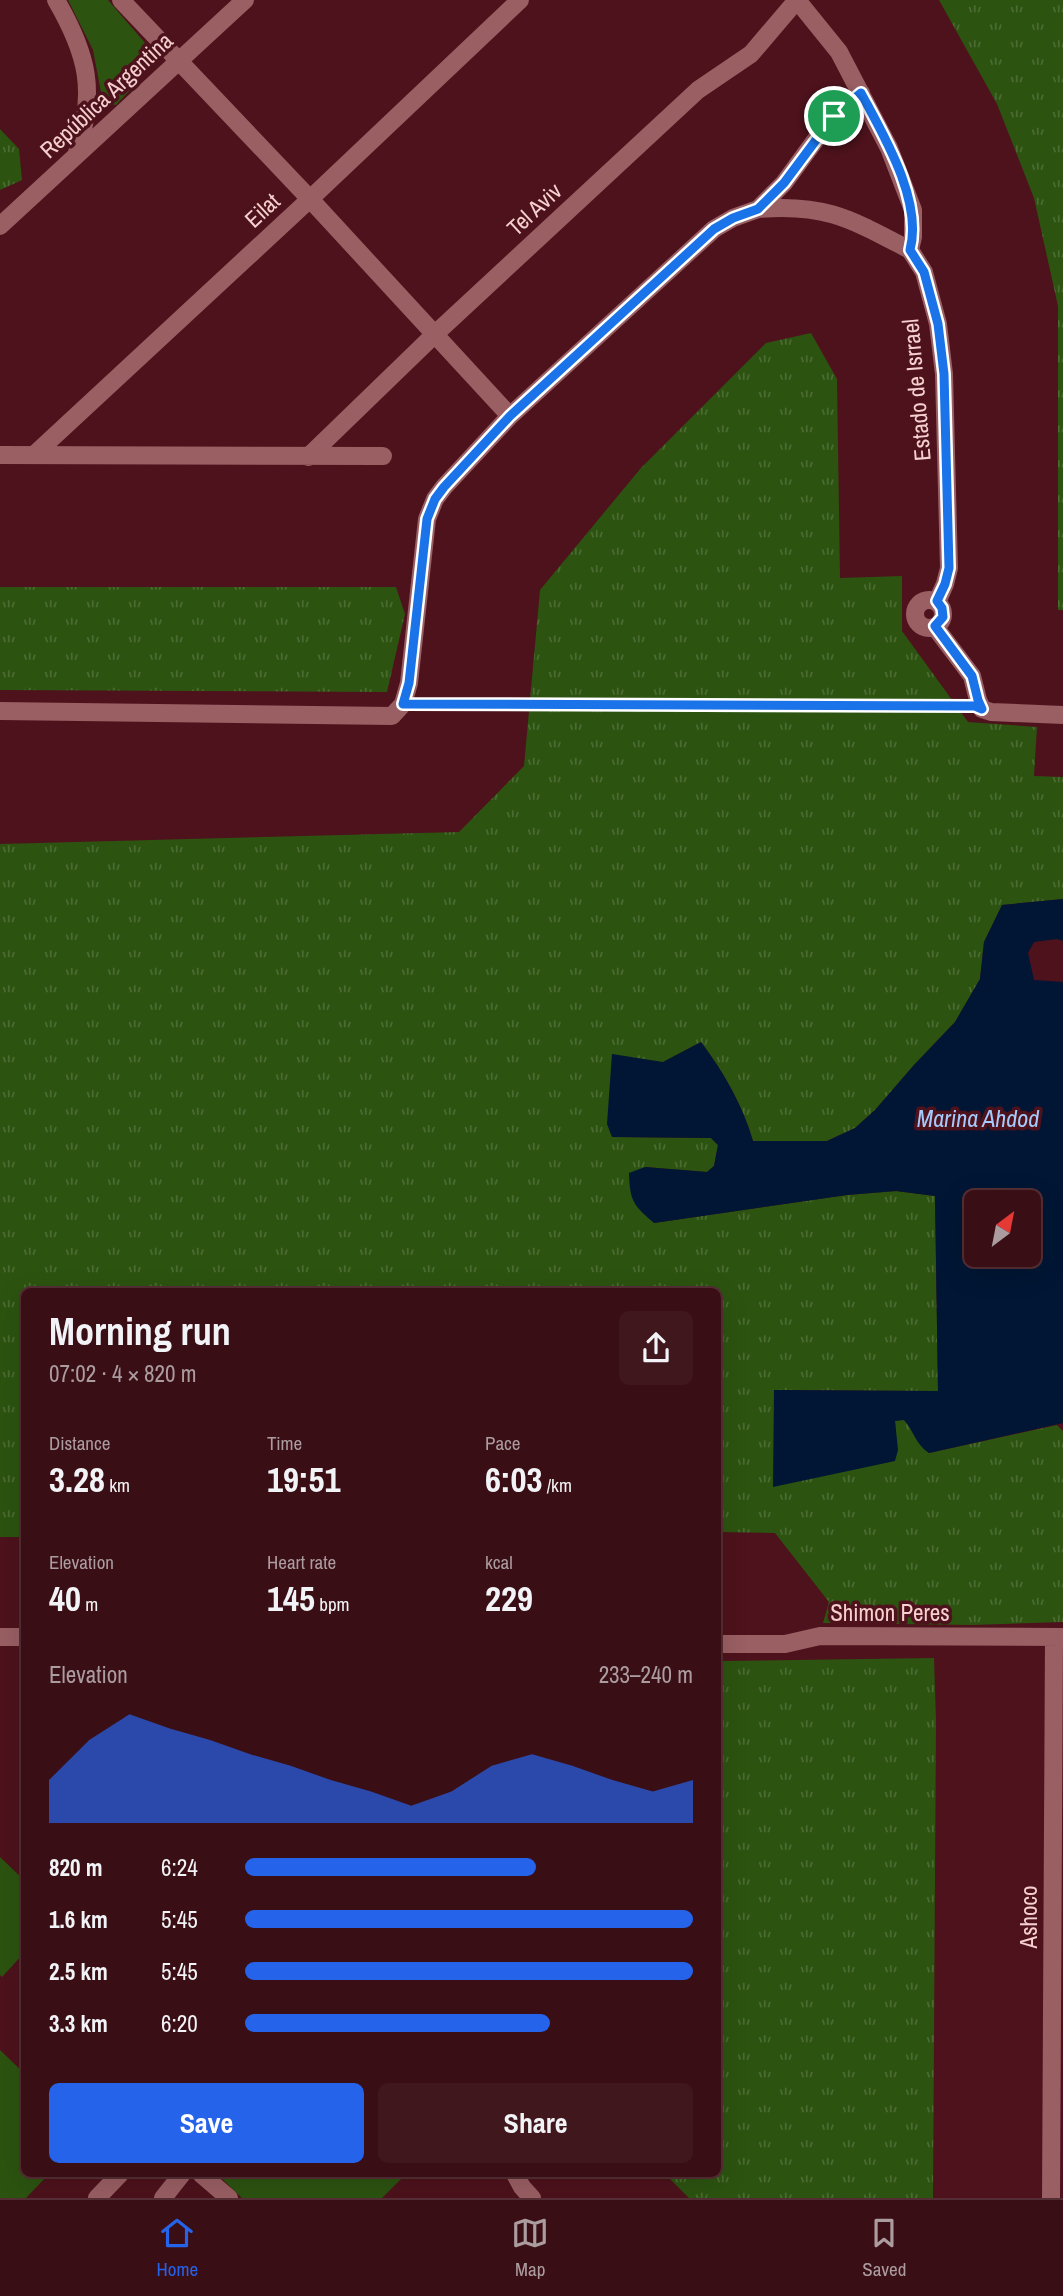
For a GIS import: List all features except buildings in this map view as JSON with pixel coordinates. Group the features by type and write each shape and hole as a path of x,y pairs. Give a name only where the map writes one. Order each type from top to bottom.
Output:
{"street":[{"path":"55,0 83,55 87,78 88,103 76,155"},
{"path":"121,0 310,199 510,416"},
{"name":"República Argentina","path":"0,226 245,0"},
{"name":"Eilat","path":"35,454 520,0"},
{"path":"0,711 392,716 403,704 409,683 427,519 435,499 510,416 714,229 733,218 758,209 785,206 817,209 850,219 910,250 914,237 913,209 890,148 839,52 797,0"},
{"name":"Tel Aviv","path":"308,457 698,90 751,54 797,0"},
{"path":"758,209 784,183 834,116 861,93"},
{"name":"Estado de Isrrael","path":"910,250 924,272 928,285 938,324 944,374 949,568 937,601 944,613 942,621 935,626 972,676 982,709"},
{"path":"0,455 383,456"},
{"path":"982,709 991,712 1063,715"},
{"name":"Shimon Peres","path":"721,1644 785,1644 820,1636 1058,1637"},
{"path":"0,1637 21,1637"},
{"name":"Ashoco","path":"1051,2198 1058,1637"},
{"path":"97,2198 117,2177"},
{"path":"163,2198 180,2177"},
{"path":"204,2177 229,2198"},
{"path":"517,2177 531,2198"}],"path":[{"path":"403,704 885,705 975,706 982,709"}],"green space":[{"path":"68,0 108,0 159,59 116,105 103,103 93,50"},
{"path":"939,0 1063,0 1063,610 1058,610 1058,306 1034,198 997,104"},
{"path":"0,129 19,149 22,180 0,190"},
{"path":"811,333 837,379 840,578 902,576 902,631 968,722 1037,727 1034,776 1063,777 1063,899 1002,905 984,942 980,979 955,1022 875,1110 855,1128 827,1141 753,1141 732,1089 701,1042 663,1062 612,1137 711,1138 718,1145 714,1166 707,1172 645,1167 654,1223 847,1195 896,1191 935,1196 938,1391 775,1390 896,1435 895,1421 904,1419 929,1453 1057,1425 1063,1431 1063,1622 972,1625 823,1623 829,1602 775,1533 721,1532 721,1288 21,1288 21,1537 0,1537 0,844 459,832 524,766 540,590 641,468 766,343"},
{"path":"0,587 396,587 405,614 387,692 0,690"},
{"path":"934,1658 936,1720 933,2198 689,2198 668,2177 721,2177 722,1661"},
{"path":"0,1857 21,1877 21,1956 2,1977"},
{"path":"0,2050 21,2070 21,2177 46,2177 26,2198 0,2198"},
{"path":"220,2177 403,2177 382,2198 242,2198"}],"water":[{"name":"Marina Ahdod","path":"1063,899 1063,941 1057,939 1034,942 1028,953 1034,980 1063,982 1063,1423 929,1453 921,1446 904,1420 895,1421 898,1450 895,1461 773,1487 774,1390 938,1391 935,1196 896,1191 847,1195 654,1223 634,1202 629,1173 645,1167 707,1172 714,1166 718,1145 711,1138 612,1137 607,1124 612,1054 663,1062 701,1042 732,1089 753,1141 827,1141 855,1128 875,1110 955,1022 980,979 984,942 1002,905"}],"route":[{"path":"861,93 890,148 913,209 914,237 910,250 924,272 938,324 944,374 949,568 937,601 944,613 942,621 935,626 972,676 982,709 975,706 885,705 403,704 409,683 427,519 435,499 510,416 714,229 733,218 758,209 784,183 834,116 861,93"}]}
